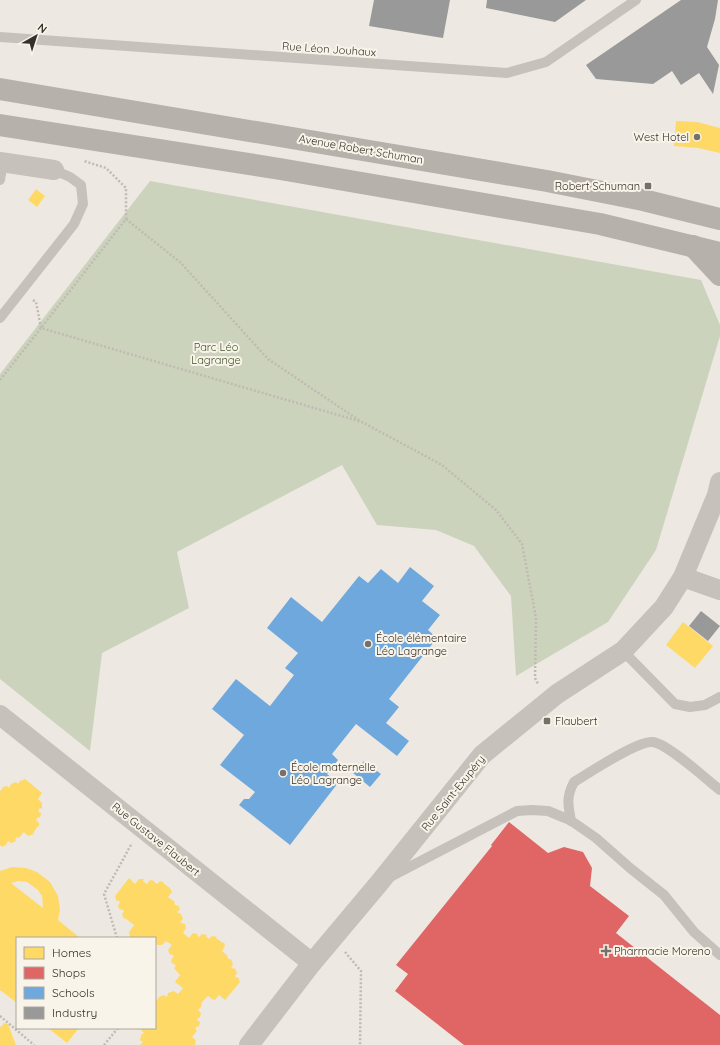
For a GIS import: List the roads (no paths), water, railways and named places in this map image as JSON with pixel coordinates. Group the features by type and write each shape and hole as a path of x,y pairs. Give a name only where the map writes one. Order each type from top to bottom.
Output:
{"main road":[{"name":"Avenue Robert Schuman","path":"0,89 547,181 643,200 720,219"},
{"path":"0,125 272,167 600,224 720,253"},
{"path":"693,246 720,274"}],"street":[{"path":"1,168 54,170"},
{"name":"Rue Saint-Exupéry","path":"249,1045 312,963 380,882 482,755 557,694 623,651 664,607 683,577 717,495 720,482"},
{"path":"683,577 720,590"},
{"name":"Rue Gustave Flaubert","path":"0,715 312,963"}],"lane":[{"name":"Rue Léon Jouhaux","path":"0,37 507,73 546,62 636,0"},
{"path":"0,318 74,224 83,204 81,186 70,177 54,170"},
{"path":"623,651 675,704 690,707 705,705 720,697"},
{"path":"571,821 568,803 569,792 574,782 639,743 653,742 669,748 720,790"},
{"path":"380,882 517,811 548,811 571,821 596,838 664,895 694,932 720,955"}],"place":[{"name":"West Hotel","path":"697,137"},
{"name":"Robert Schuman","path":"648,186"},
{"name":"École élémentaire Léo Lagrange","path":"368,644"},
{"name":"Flaubert","path":"547,721"},
{"name":"École maternelle Léo Lagrange","path":"283,773"},
{"name":"Pharmacie Moreno","path":"606,951"}],"park label":[{"name":"Parc Léo Lagrange","path":"216,353"}]}
